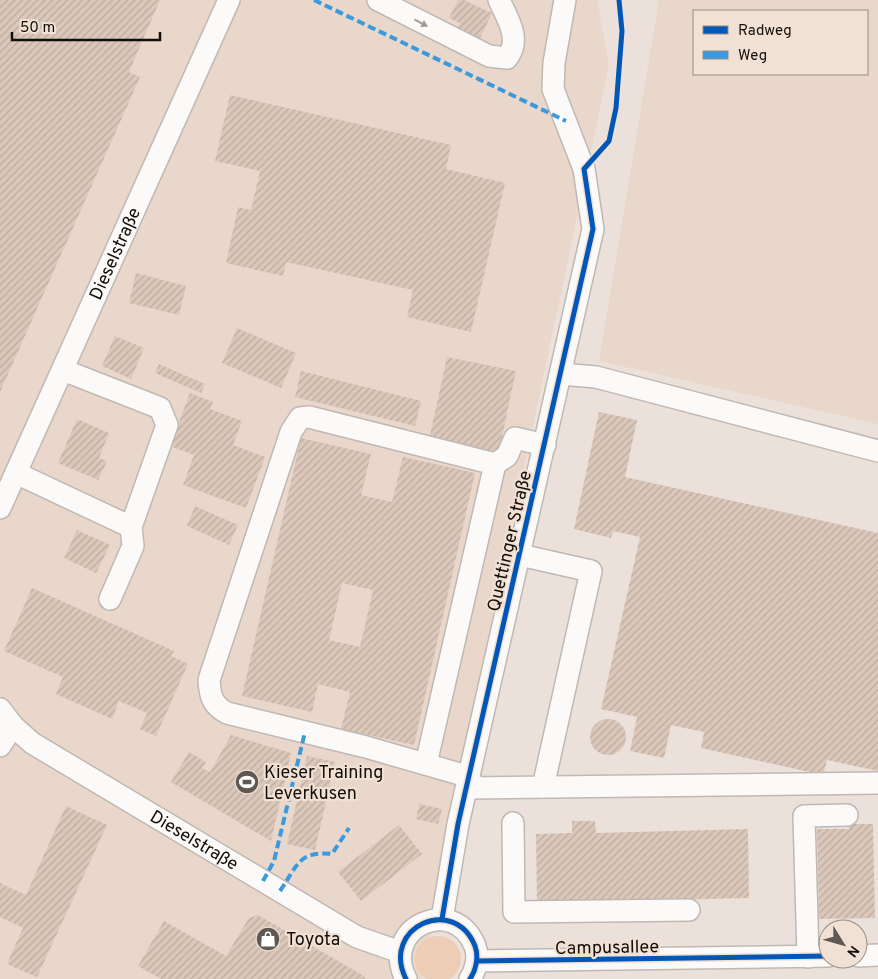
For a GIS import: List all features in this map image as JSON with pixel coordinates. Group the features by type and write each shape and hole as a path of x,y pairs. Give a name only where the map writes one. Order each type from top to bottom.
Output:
{"street":[{"path":"378,0 489,56 506,58 512,49 514,36 498,0"},
{"name":"Quettinger Straße","path":"442,919 468,782 593,229 584,169 553,89 565,0"},
{"name":"Dieselstraße","path":"0,508 229,1"},
{"path":"63,370 160,408 168,425 131,527 133,546 110,599"},
{"path":"560,374 596,377 878,451"},
{"path":"495,464 308,417 300,418 291,432 209,680 210,694 216,707 227,713 426,764 468,782 543,787 878,783"},
{"path":"426,764 495,464 507,456 515,438 545,445"},
{"path":"16,474 131,527"},
{"path":"520,555 591,570 543,787"},
{"name":"Dieselstraße","path":"0,710 13,726 32,743 357,937 400,952"},
{"path":"0,746 13,726"},
{"path":"818,957 804,816 847,815"},
{"path":"513,823 514,912 689,910"},
{"path":"406,979 400,962 400,952 410,931 430,920 442,919 454,922 464,929 476,949 473,970"},
{"name":"Campusallee","path":"473,970 640,970 818,957"}],"shaded area":[{"path":"0,0 597,0 609,65 466,744 422,979 0,979"},
{"path":"659,0 878,0 878,424 599,361"},
{"path":"438,936 451,940 457,946 461,959 457,972 447,980 429,980 425,978 419,972 415,959 419,946 425,940"}],"building":[{"path":"0,0 160,0 129,72 140,77 0,392"},
{"path":"458,0 464,0 492,13 473,53 450,43 460,23 449,18"},
{"path":"230,95 451,145 446,169 505,183 471,332 407,317 413,290 286,262 283,276 226,263 238,207 251,210 260,171 215,161"},
{"path":"136,273 186,286 179,315 129,303"},
{"path":"237,328 296,353 281,388 222,363"},
{"path":"115,336 144,348 131,379 102,366"},
{"path":"447,357 516,371 498,455 429,440"},
{"path":"159,364 205,384 201,393 155,373"},
{"path":"301,371 421,401 415,426 295,397"},
{"path":"190,393 213,402 210,409 242,421 233,445 265,457 246,508 183,485 194,455 170,446"},
{"path":"599,412 637,420 625,477 878,533 878,771 827,760 823,775 701,748 704,732 671,725 664,758 630,751 637,717 601,709 640,537 613,531 611,538 574,529"},
{"path":"77,419 109,433 99,458 107,461 98,480 58,463"},
{"path":"301,438 371,454 361,495 392,502 403,457 475,473 414,745 341,729 350,692 318,684 312,712 242,696","holes":["342,583 373,590 360,647 329,640"]},
{"path":"195,506 238,525 229,545 187,526"},
{"path":"77,530 110,545 96,573 64,558"},
{"path":"32,588 174,651 171,656 188,664 156,736 140,729 147,713 119,701 112,719 56,694 63,677 4,651"},
{"path":"608,719 615,720 621,724 625,730 625,744 621,750 615,754 608,755 601,754 595,750 591,744 590,737 591,730 595,724 601,720"},
{"path":"231,735 291,753 271,841 171,782 189,752 206,762 202,768 210,772"},
{"path":"307,756 335,762 315,850 287,844"},
{"path":"419,804 442,809 438,824 416,819"},
{"path":"66,806 107,825 37,977 7,964 23,928 0,917 0,883 26,895"},
{"path":"572,821 595,821 596,833 748,829 749,898 537,903 536,834 572,833"},
{"path":"849,824 873,824 875,918 819,919 817,829 849,829"},
{"path":"399,825 422,854 361,901 338,872"},
{"name":"Toyota","path":"258,915 364,976 365,979 161,979 138,966 164,921 226,956 249,918"}],"marked path":[{"path":"314,0 566,121"},
{"path":"263,881 274,861 305,732"},
{"path":"280,891 300,862 312,855 332,854 349,828"}],"cycle path":[{"path":"442,919 458,824 593,229 584,169 609,141 616,108 622,31 619,0"},
{"path":"406,979 401,961 403,945 411,932 423,924 437,920 452,922 465,930 475,946 476,963 470,979"},
{"path":"477,961 818,956"}],"place":[{"name":"Kieser Training Leverkusen","path":"247,782"},
{"name":"Toyota","path":"268,939"}]}
